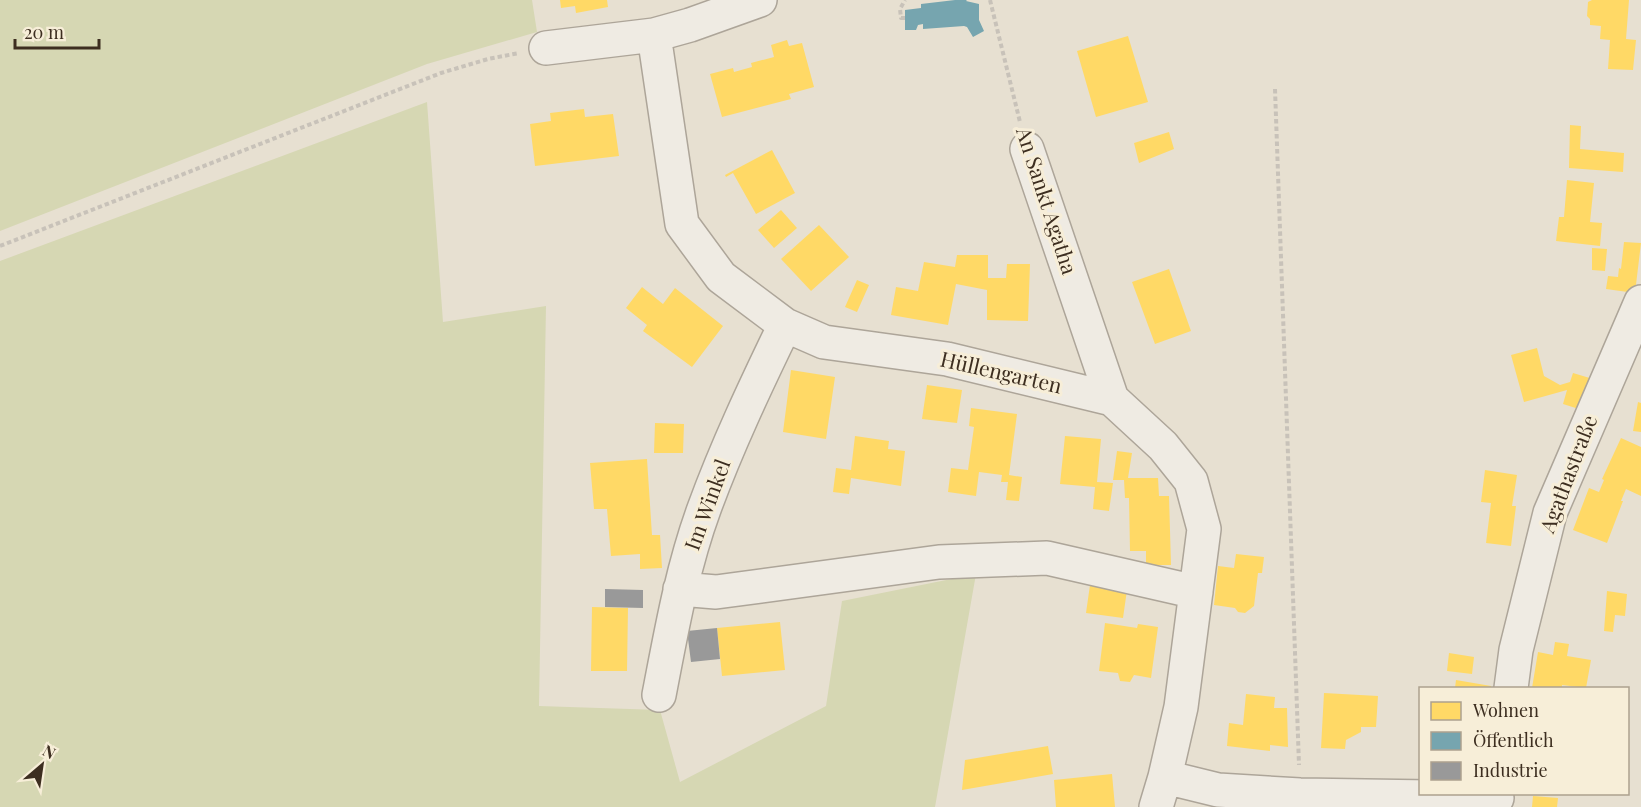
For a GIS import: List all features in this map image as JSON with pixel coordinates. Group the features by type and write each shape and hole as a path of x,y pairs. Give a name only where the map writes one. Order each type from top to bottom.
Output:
{"street":[{"path":"546,48 654,35 690,26 760,0"},
{"name":"Hüllengarten","path":"654,35 682,224 721,277 785,325 824,342 947,359 1112,399 1163,446 1191,481 1204,529 1181,707 1160,792"},
{"name":"An Sankt Agatha","path":"1027,149 1112,399"},
{"name":"Agathastraße","path":"1511,687 1516,650 1550,513 1641,302"},
{"name":"Im Winkel","path":"659,695 680,590 703,510 744,411 785,325"},
{"path":"680,590 716,592 939,562 1047,558 1196,592"},
{"path":"1160,792 1218,790 1300,795 1498,800"}],"path":[{"path":"905,0 900,9 901,18 905,18"},
{"name":"An Sankt Agatha","path":"990,0 1027,149"},
{"path":"0,246 441,73 488,59 546,48"},
{"path":"1275,89 1300,795"}],"green space":[{"path":"0,0 532,0 537,32 427,64 0,231"},
{"path":"427,102 443,322 546,306 539,706 660,710 680,782 826,706 842,601 976,574 935,807 0,807 0,261"}],"building: Wohnen":[{"path":"560,0 607,0 608,7 576,13 575,6 561,8"},
{"path":"1592,0 1629,0 1626,39 1636,40 1633,70 1608,69 1610,40 1600,39 1601,26 1590,25 1590,19 1587,16 1588,2"},
{"path":"1128,36 1148,102 1096,117 1077,51"},
{"path":"787,40 789,46 802,43 814,87 789,94 791,99 722,117 710,74 733,68 734,72 752,67 751,63 774,57 771,45"},
{"path":"584,109 585,117 613,114 619,156 535,166 530,124 551,121 550,113"},
{"path":"1570,125 1581,126 1580,149 1624,153 1623,172 1569,168"},
{"path":"1169,132 1174,149 1139,163 1134,143"},
{"path":"772,150 795,193 756,214 733,173 726,177 725,175"},
{"path":"1567,180 1594,183 1590,222 1602,223 1600,246 1556,241 1559,217 1564,217"},
{"path":"781,210 797,228 774,248 758,230"},
{"path":"819,225 849,257 811,291 781,259"},
{"path":"1624,242 1641,243 1635,293 1606,289 1608,276 1618,277"},
{"path":"1592,248 1607,249 1605,271 1592,270"},
{"path":"957,255 988,255 988,278 1006,278 1007,264 1030,264 1028,321 987,320 987,290 956,284 948,325 891,315 896,287 918,291 924,262 955,267"},
{"path":"1169,269 1191,331 1155,344 1132,282"},
{"path":"857,280 869,285 857,312 845,307"},
{"path":"642,287 663,304 675,288 723,326 692,367 643,331 647,325 626,308"},
{"path":"1537,348 1544,376 1560,385 1570,382 1573,373 1593,379 1582,410 1563,404 1567,390 1524,402 1511,355"},
{"path":"791,370 835,377 826,439 783,432"},
{"path":"927,385 962,390 957,423 922,419"},
{"path":"1638,402 1641,403 1641,432 1633,431"},
{"path":"971,408 1017,414 1009,475 1022,477 1019,501 1006,500 1008,482 1001,482 1002,475 979,472 976,496 948,492 951,468 968,470 974,427 969,426"},
{"path":"655,423 684,424 683,453 654,453"},
{"path":"855,436 889,441 888,449 905,451 901,486 851,478 849,494 833,492 836,468 851,470"},
{"path":"1065,436 1101,439 1097,482 1113,483 1109,511 1093,509 1095,487 1060,484"},
{"path":"1621,438 1641,447 1641,496 1626,489 1607,543 1573,530 1589,488 1599,492 1604,480 1602,479"},
{"path":"1117,451 1132,453 1128,478 1158,478 1159,496 1169,496 1171,565 1146,565 1146,551 1130,551 1129,498 1125,498 1124,480 1113,480"},
{"path":"647,459 652,535 660,535 662,568 640,569 640,554 611,556 607,509 594,509 590,463"},
{"path":"1485,470 1517,475 1512,506 1516,506 1511,546 1486,543 1491,503 1481,502"},
{"path":"1236,554 1264,557 1262,573 1258,573 1254,606 1245,613 1238,612 1235,608 1214,605 1218,566 1234,568"},
{"path":"1090,585 1127,590 1123,618 1086,613"},
{"path":"1607,591 1627,594 1625,616 1615,615 1613,632 1604,631"},
{"path":"592,607 628,608 627,671 591,671"},
{"path":"780,622 785,670 722,676 717,628"},
{"path":"1105,623 1137,628 1138,624 1158,627 1151,678 1134,675 1130,682 1120,681 1118,673 1099,671"},
{"path":"1555,642 1569,644 1567,656 1591,660 1586,687 1562,685 1562,687 1532,687 1538,652 1553,655"},
{"path":"1449,653 1474,657 1472,674 1447,671"},
{"path":"1456,680 1491,686 1491,687 1455,687"},
{"path":"1324,693 1378,696 1376,727 1361,727 1361,732 1346,740 1345,749 1321,748"},
{"path":"1246,694 1275,697 1274,708 1287,708 1288,747 1270,745 1270,751 1227,746 1229,723 1243,725"},
{"path":"1048,746 1053,774 962,790 965,760"},
{"path":"1112,774 1115,807 1056,807 1054,780"},
{"path":"1533,796 1558,798 1557,807 1532,807"}],"building: Öffentlich":[{"path":"967,0 979,4 979,20 984,31 973,37 964,26 923,29 923,24 918,25 916,30 905,30 905,10 921,8 921,4"}],"building: Industrie":[{"path":"605,589 643,590 643,608 605,607"},
{"path":"717,628 720,659 691,662 687,631"}]}
